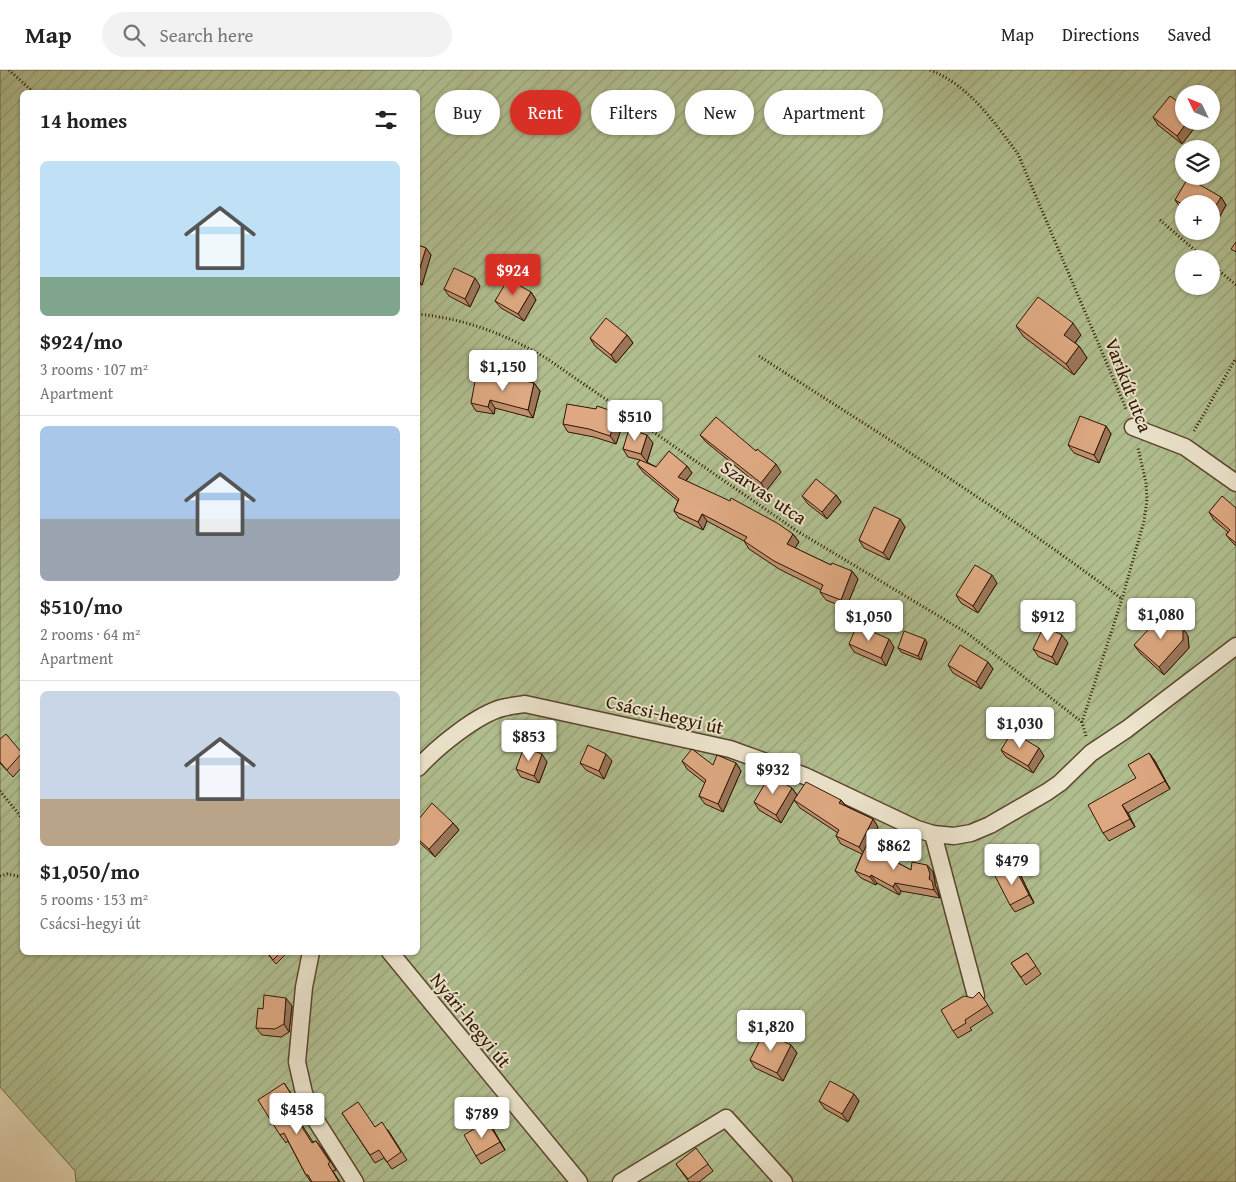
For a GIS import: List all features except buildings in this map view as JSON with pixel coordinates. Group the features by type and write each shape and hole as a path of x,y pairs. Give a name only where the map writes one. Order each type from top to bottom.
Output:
{"street":[{"path":"1134,427 1185,447 1236,483"},
{"name":"Csácsi-hegyi út","path":"420,766 433,753 480,718 502,708 526,704 730,749 805,776 917,829 933,834 954,836 971,833 990,825 1047,792 1060,783 1091,753 1236,646"},
{"path":"933,834 976,996"},
{"path":"309,955 304,987 297,1062 304,1093 316,1119 355,1182"},
{"name":"Nyári-hegyi út","path":"392,955 579,1182"},
{"path":"621,1182 726,1118 784,1182"}],"path":[{"path":"9,70 31,90"},
{"name":"Varikút utca","path":"930,70 942,74 969,94 997,125 1018,154 1134,427 1146,483 1147,500 1144,520 1122,599 1082,722"},
{"path":"1160,220 1195,250"},
{"path":"1220,272 1236,285"},
{"name":"Szarvas utca","path":"420,314 440,316 482,326 518,342 546,358 796,531 967,633 1082,722"},
{"path":"759,356 996,509 1074,562 1122,599"},
{"path":"1185,447 1236,358"},
{"path":"1082,722 1091,753"},
{"path":"0,791 20,816"},
{"path":"0,876 7,874 20,877"}],"green space":[{"path":"0,70 1236,70 1236,1182 76,1182 75,1171 0,1087"}]}
